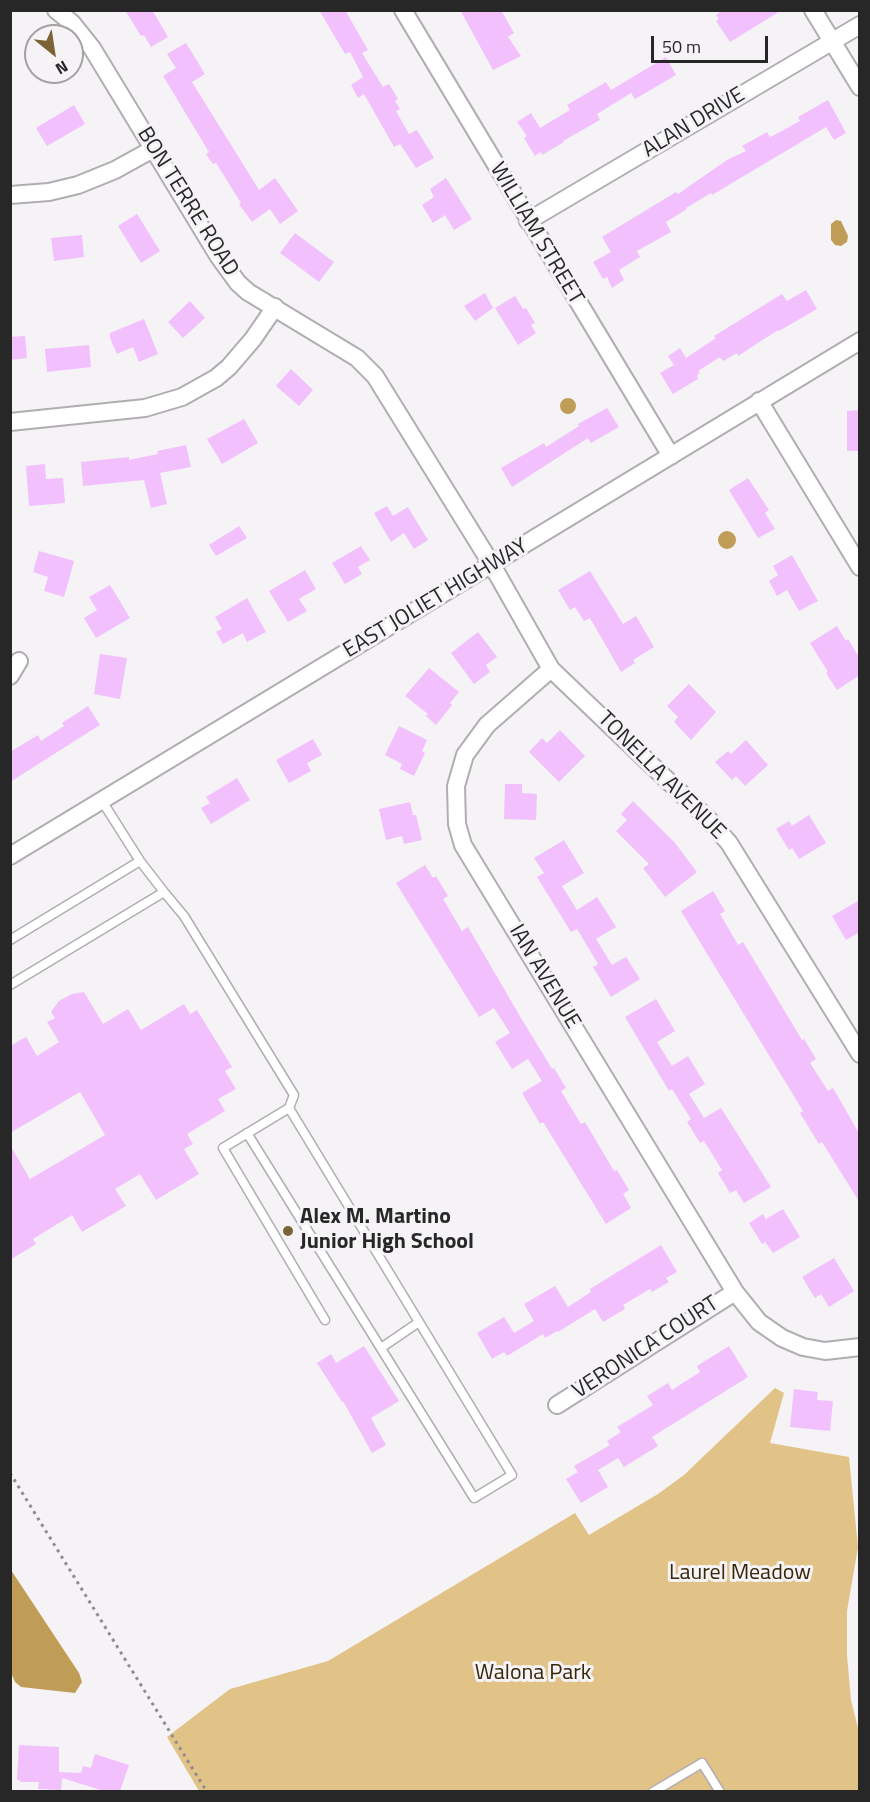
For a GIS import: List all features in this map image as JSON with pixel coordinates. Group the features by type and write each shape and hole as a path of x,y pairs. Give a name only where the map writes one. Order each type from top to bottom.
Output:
{"street":[{"name":"BON TERRE ROAD","path":"56,10 72,23 92,48 227,269 248,292 357,358 375,376 492,565"},
{"name":"WILLIAM STREET","path":"403,10 671,456"},
{"path":"813,10 860,87"},
{"name":"ALAN DRIVE","path":"528,221 860,25"},
{"path":"10,195 49,192 78,184 115,170 153,149"},
{"path":"10,422 145,408 182,397 229,367 253,339 275,307"},
{"name":"EAST JOLIET HIGHWAY","path":"10,856 860,341"},
{"path":"759,401 860,567"},
{"name":"TONELLA AVENUE","path":"492,565 551,669 710,820 729,843 860,1054"},
{"path":"10,676 19,661"},
{"name":"IAN AVENUE","path":"551,669 487,725 465,755 456,786 458,824 463,845 735,1292 759,1322 782,1338 803,1347 825,1351 860,1347"},
{"name":"VERONICA COURT","path":"557,1405 735,1292"}],"lane":[{"path":"102,801 140,861 184,916 294,1095 289,1108 223,1148 325,1320"},
{"path":"10,940 140,861"},
{"path":"10,985 164,892"},
{"path":"247,1133 474,1498 512,1475 289,1108"},
{"path":"381,1348 419,1322"},
{"path":"653,1791 702,1763 720,1791"}],"path":[{"path":"10,1473 207,1791"}],"green space":[{"path":"775,1388 784,1393 770,1443 849,1457 858,1547 847,1611 847,1655 851,1700 859,1732 859,1791 199,1791 167,1737 230,1689 328,1661 575,1513 589,1535 658,1494 684,1475"}],"shaded area":[{"path":"836,220 841,221 848,236 847,242 841,246 835,245 831,240 831,224"},
{"path":"565,398 571,398 576,406 574,412 565,414 560,409 560,403"},
{"path":"727,531 733,534 736,540 733,546 727,549 721,546 718,540 721,534"},
{"path":"11,1570 79,1673 82,1682 75,1693 21,1687 15,1682 10,1670"}],"building":[{"path":"125,10 152,10 168,37 151,47 144,35 141,36"},
{"path":"319,10 345,10 368,50 362,53 383,87 389,84 398,99 395,101 400,109 396,111 409,134 417,130 434,158 416,168 400,144 394,147 364,94 358,98 351,85 363,77 350,52 345,54"},
{"path":"460,10 501,10 514,33 508,37 521,56 493,70"},
{"path":"723,10 782,10 730,42 716,21 719,19 716,15"},
{"path":"186,43 205,74 192,82 259,190 275,178 298,211 280,224 270,209 252,222 216,163 213,164 206,154 209,152 163,76 176,68 167,54"},
{"path":"666,57 676,75 635,99 631,93 597,114 600,120 542,155 541,152 535,156 524,138 527,136 517,122 531,113 540,128 570,110 567,105 606,82 611,90"},
{"path":"828,100 846,133 834,140 826,127 686,208 666,222 671,232 637,251 640,257 619,270 624,280 612,288 607,277 603,279 593,262 611,252 602,237 676,192 678,194 727,160 746,151 742,146 767,132 770,137 780,132 800,121 798,117"},
{"path":"74,105 85,124 47,146 36,128"},
{"path":"446,178 472,219 454,230 445,215 433,223 422,205 434,197 430,189"},
{"path":"137,214 160,251 141,263 118,226"},
{"path":"295,233 334,262 319,282 280,253"},
{"path":"82,235 84,257 54,261 51,238"},
{"path":"806,290 817,309 778,330 738,356 737,353 723,361 720,357 698,371 700,373 697,375 698,379 673,394 660,373 674,365 668,356 680,348 686,358 716,338 714,336 782,294 787,301"},
{"path":"485,293 493,308 475,321 464,306"},
{"path":"515,296 535,323 531,325 536,333 518,345 495,308"},
{"path":"190,301 205,318 183,338 168,322"},
{"path":"144,319 158,354 139,362 133,347 117,354 110,333"},
{"path":"25,336 27,358 10,360 10,337"},
{"path":"89,345 91,367 47,372 45,349"},
{"path":"291,369 313,390 299,406 276,386"},
{"path":"607,408 619,427 591,443 588,438 512,487 501,468 544,443 546,447 579,426 578,424"},
{"path":"860,410 860,451 847,451 847,411"},
{"path":"244,419 258,443 222,464 207,439"},
{"path":"186,445 191,467 160,473 167,504 151,508 144,480 83,486 81,462 129,457 129,460"},
{"path":"45,464 46,479 63,478 65,503 29,506 26,466"},
{"path":"748,478 769,510 765,513 775,529 758,538 729,490"},
{"path":"387,506 393,516 408,507 428,540 414,549 404,533 391,542 374,513"},
{"path":"239,526 247,538 216,556 209,545"},
{"path":"361,546 370,560 358,567 362,574 345,584 332,563"},
{"path":"39,551 74,561 64,597 44,591 48,577 33,572"},
{"path":"792,555 818,601 799,611 787,590 777,596 769,581 778,575 773,566"},
{"path":"305,570 316,589 299,599 307,611 288,622 269,591"},
{"path":"590,571 623,624 636,616 654,647 633,660 635,663 621,672 590,618 584,621 575,607 570,610 558,590"},
{"path":"110,585 130,618 96,638 84,618 97,610 89,597"},
{"path":"247,598 266,632 247,642 243,633 223,644 216,632 222,629 215,617"},
{"path":"837,626 860,659 860,675 837,690 810,643"},
{"path":"478,632 497,657 486,665 490,672 474,684 451,653"},
{"path":"100,654 127,658 120,699 94,694"},
{"path":"429,668 459,692 436,725 426,716 428,714 405,696"},
{"path":"689,684 716,712 691,740 674,722 678,717 667,706"},
{"path":"88,706 100,725 10,782 10,752 38,735 41,741 64,726 62,723"},
{"path":"399,726 427,740 422,751 425,753 414,776 400,769 402,764 385,755"},
{"path":"560,730 585,756 559,782 529,752 542,738 547,743"},
{"path":"313,739 322,755 307,763 311,771 289,783 276,760"},
{"path":"746,740 768,765 745,786 736,776 732,780 715,762 728,751 731,754"},
{"path":"237,778 250,800 211,824 201,808 210,803 206,797"},
{"path":"505,784 522,784 522,793 537,794 536,820 504,819"},
{"path":"633,801 675,843 697,872 665,897 643,868 649,864 616,831 627,820 621,814"},
{"path":"410,802 413,815 416,815 422,840 404,844 402,836 386,840 379,809"},
{"path":"809,815 826,843 799,859 792,848 789,850 776,829 789,821 792,826"},
{"path":"564,840 584,873 562,886 577,910 597,897 616,927 596,939 612,965 626,957 640,979 611,997 593,967 598,964 577,929 571,932 537,877 544,873 534,858"},
{"path":"425,865 433,878 436,876 448,896 443,899 462,931 468,927 552,1069 554,1068 566,1088 561,1091 581,1124 585,1122 614,1171 617,1170 629,1190 623,1194 631,1208 606,1224 543,1122 540,1124 522,1093 542,1081 528,1059 512,1069 495,1042 510,1033 494,1008 479,1017 396,883"},
{"path":"713,891 725,911 720,914 738,945 743,942 802,1040 804,1039 816,1059 810,1063 828,1091 833,1088 860,1135 860,1203 822,1142 819,1144 800,1113 803,1111 681,911"},
{"path":"860,900 860,932 846,940 832,916"},
{"path":"84,992 103,1024 128,1009 141,1030 184,1004 190,1014 197,1010 232,1067 225,1071 236,1089 218,1099 225,1111 187,1134 193,1144 184,1149 199,1174 156,1200 140,1174 115,1189 126,1206 82,1232 72,1215 33,1239 36,1244 10,1260 10,1145 30,1179 105,1135 80,1092 10,1133 10,1046 26,1037 37,1056 59,1042 47,1022 55,1018 51,1012 59,1001 72,994"},
{"path":"656,999 675,1031 657,1042 672,1066 688,1056 705,1084 689,1094 704,1118 721,1108 771,1187 744,1203 736,1190 730,1193 718,1173 722,1170 704,1141 700,1143 687,1122 691,1119 672,1089 669,1091 625,1017"},
{"path":"783,1209 800,1237 773,1253 765,1242 762,1244 749,1223 763,1214 766,1219"},
{"path":"661,1245 677,1272 666,1278 669,1282 652,1292 650,1289 623,1305 625,1309 603,1322 595,1309 558,1332 545,1338 543,1334 507,1356 504,1352 492,1359 477,1333 504,1317 514,1333 534,1321 524,1304 555,1286 568,1307 591,1292 590,1289"},
{"path":"834,1258 854,1291 829,1307 821,1294 815,1298 802,1277"},
{"path":"364,1346 399,1401 371,1418 386,1445 372,1453 343,1401 317,1363 331,1354 336,1363"},
{"path":"729,1346 748,1377 652,1437 658,1446 624,1467 618,1458 598,1470 608,1487 581,1503 566,1479 578,1472 574,1466 610,1445 607,1441 621,1432 617,1427 653,1405 647,1396 668,1383 672,1390 700,1372 697,1366"},
{"path":"794,1389 818,1392 817,1400 833,1401 830,1431 790,1427"},
{"path":"19,1745 59,1747 59,1772 81,1773 83,1766 91,1768 95,1754 129,1765 120,1791 104,1791 62,1778 61,1790 38,1789 39,1782 21,1782 17,1779"}],"place":[{"name":"Alex M. Martino Junior High School","path":"288,1231"}],"park label":[{"name":"Laurel Meadow","path":"740,1574"},
{"name":"Walona Park","path":"533,1674"}]}
